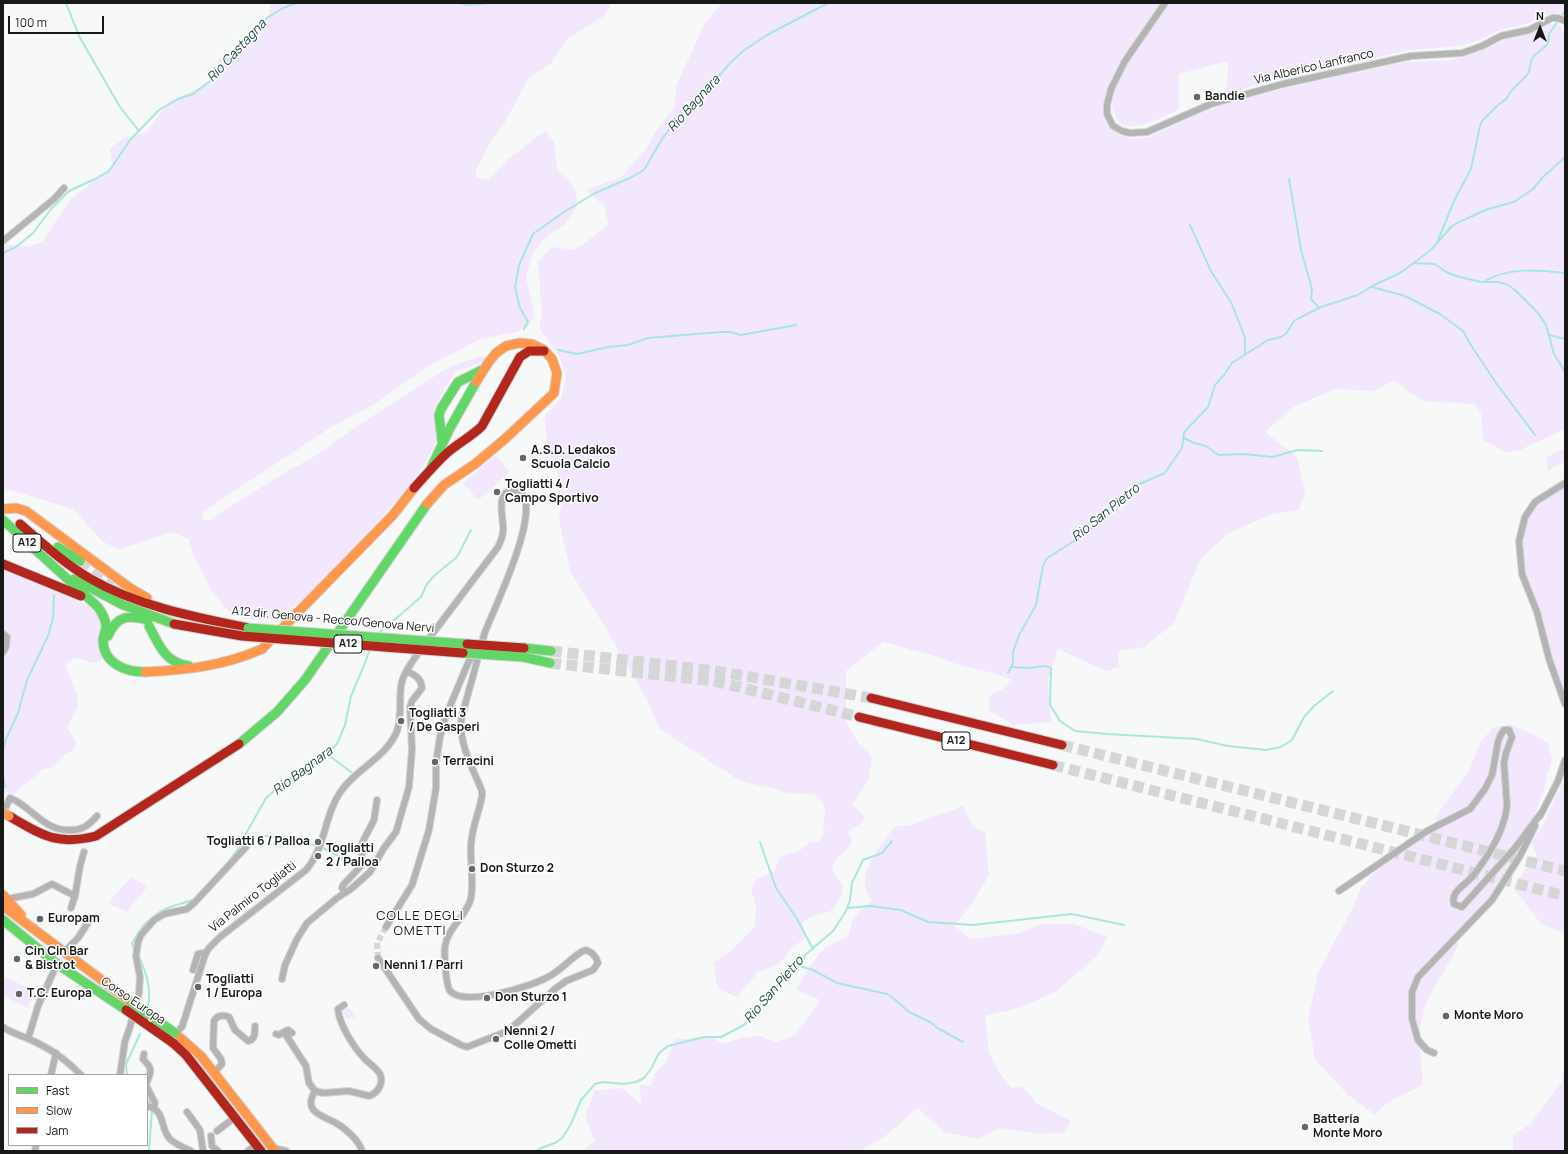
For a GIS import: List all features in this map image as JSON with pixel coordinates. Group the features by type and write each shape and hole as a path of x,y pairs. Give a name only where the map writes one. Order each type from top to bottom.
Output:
{"main road":[{"path":"5,814 46,837 60,841 79,841 96,836 242,742 277,712 305,680 427,504 444,485 475,464 506,438 554,393 557,384 557,373 550,356 529,342 514,342 500,350 482,370 442,441 431,468"},
{"path":"52,564 98,607 104,616 106,627 103,640 107,656 122,669 134,672 184,670 210,666 246,656 262,649 393,515 431,468 448,452 474,434 482,426 520,357 530,351 544,351"},
{"path":"442,441 439,416 441,409 458,382 482,370"},
{"name":"A12","path":"3,504 20,524"},
{"path":"3,509 16,508 26,511 130,588 169,610"},
{"name":"A12","path":"3,520 52,564 85,586 121,604 174,624 242,636 523,653 550,663"},
{"path":"20,524 80,561"},
{"name":"A12 dir. Genova - Recco/Genova Nervi","path":"20,524 58,556 90,578 123,595 169,610 200,618 248,628 523,653 551,651"},
{"path":"3,564 89,599"},
{"path":"107,656 107,639 111,627 116,621 124,617 135,617 158,623 174,624"},
{"path":"149,626 164,654 169,659 185,666 210,666"},
{"name":"A12","path":"871,698 1062,745"},
{"name":"A12","path":"859,717 1052,765"},
{"name":"Corso Europa","path":"4,900 50,942 129,1006 186,1055 258,1148"},
{"name":"Corso Europa","path":"3,920 57,964 175,1033 191,1046 274,1150"},
{"path":"3,927 21,934"}],"street":[{"name":"Via Alberico Lanfranco","path":"1165,3 1125,62 1112,89 1107,105 1108,114 1113,126 1122,132 1147,132 1211,104 1283,84 1411,56 1462,53 1482,46 1501,36 1529,30 1547,21 1558,18 1565,21"},
{"path":"3,241 54,199 64,188"},
{"path":"1565,483 1535,502 1525,517 1519,540 1522,574 1537,612 1549,659 1565,704"},
{"name":"Via Palmiro Togliatti","path":"175,1033 182,1027 205,955 214,941 306,870 318,851 333,805 342,790 385,750 394,736 399,720 401,687 407,671 429,638 498,547 504,529 501,504 502,498 508,491 518,491 523,495 526,504 524,532 518,552 485,632"},
{"path":"386,926 412,885 428,830 436,788 436,762 445,718 468,663 485,632"},
{"path":"378,958 419,1019 430,1029 467,1047 508,1031 555,989 566,981 593,970 597,966 597,960 592,953 586,950 553,975 528,985 483,997 470,998 454,994 448,987 445,946 453,927 466,910 471,898 471,841 482,796 482,791 466,754 462,737 461,720 485,632"},
{"path":"3,634 7,637 6,647 3,652"},
{"path":"282,980 285,965 297,939 307,923 370,872 384,848 394,836 409,786 412,749 410,707 422,688 421,682 417,676 407,671"},
{"path":"1339,891 1427,831 1470,809 1489,782 1501,734 1504,730 1510,732 1512,737 1504,763 1508,806 1500,832 1488,855 1471,878 1455,894 1452,899 1454,904 1458,907 1462,907 1473,896 1515,848 1542,812"},
{"path":"1434,1053 1427,1050 1418,1040 1412,1018 1412,992 1418,977 1492,900 1520,856 1558,781 1565,760"},
{"path":"5,814 6,797 23,805 47,825 59,830 82,829 97,816"},
{"path":"346,892 342,888 343,885 362,865 362,843 374,820 377,800"},
{"path":"120,1074 125,1041 139,993 140,978 137,954 138,942 141,935 154,920 164,914 187,909 246,846"},
{"path":"71,908 76,896 80,866 84,852"},
{"path":"4,900 33,894 52,884 76,896"},
{"path":"64,952 78,938 90,918"},
{"path":"193,970 198,954 203,953 205,955"},
{"path":"28,1039 38,1006 57,964"},
{"path":"284,1032 306,1066 311,1086 315,1091 323,1093 349,1090 369,1096 375,1093 379,1088 381,1080 378,1071 356,1048 338,1015 338,1009 344,1005"},
{"path":"214,1073 222,1064 222,1061 213,1048 215,1018 220,1016 229,1018 235,1030 248,1041 255,1035 255,1026"},
{"path":"3,1028 56,1053 79,1074"},
{"path":"276,1034 279,1035 288,1030 292,1033"},
{"path":"51,1074 56,1053"},
{"path":"144,1054 143,1058 150,1067 151,1073 148,1080"},
{"path":"148,1089 155,1103 150,1107 158,1113 171,1140 190,1151"},
{"path":"315,1091 311,1102 315,1112 321,1117 335,1123 352,1136 362,1151"},
{"path":"187,1112 200,1130 203,1151"},
{"path":"217,1131 234,1118"},
{"path":"211,1136 212,1146 218,1151"},
{"name":"Corso Europa","path":"248,1151 258,1148"},
{"path":"274,1150 286,1151"}],"shaded area":[{"path":"271,3 612,3 605,15 567,39 551,63 528,79 505,122 492,139 475,172 476,178 489,180 507,160 546,131 554,142 557,169 571,182 574,188 577,200 573,213 565,224 543,240 532,255 526,277 535,316 528,326 517,332 480,339 430,365 371,406 330,428 202,512 204,520 210,521 221,512 317,455 354,428 443,371 459,363 483,356 488,358 481,363 456,371 441,395 434,410 436,443 424,465 403,493 365,536 307,597 274,619 260,620 244,618 230,612 224,606 212,591 189,544 189,539 171,532 120,549 103,542 73,509 3,488 3,247 9,244 28,247 42,242 70,200 113,166 110,149 124,138 147,132 168,102 211,82 218,60 248,43 260,34 268,20"},
{"path":"722,3 1161,3 1122,60 1112,78 1106,94 1103,109 1108,123 1119,135 1132,139 1149,137 1206,111 1253,95 1406,62 1450,60 1466,56 1502,40 1538,31 1550,24 1560,25 1565,36 1565,429 1518,451 1505,452 1483,440 1481,413 1474,404 1422,401 1394,380 1374,391 1335,389 1295,406 1265,432 1297,457 1305,491 1299,510 1272,514 1229,533 1201,558 1174,623 1144,647 1118,651 1119,667 1106,671 1058,649 1048,680 1051,722 1014,725 989,711 989,696 1006,687 1013,680 989,672 959,665 932,655 883,642 846,671 846,723 859,744 872,757 868,781 852,804 865,817 863,822 848,832 852,838 852,844 838,857 833,866 834,874 843,888 841,895 831,911 811,917 802,923 806,935 803,940 794,946 779,964 758,972 737,997 724,991 718,986 713,963 733,949 755,927 756,909 751,888 758,878 775,871 778,860 788,853 796,853 811,842 818,842 826,832 823,828 825,811 822,801 814,794 786,793 776,789 740,781 660,729 648,702 605,627 570,571 559,519 561,505 557,471 548,454 545,421 546,414 561,399 566,378 561,359 539,328 542,314 538,262 552,247 575,250 609,225 604,206 586,190 621,177 645,151 658,128 675,106 676,86 705,23"},
{"path":"1167,3 1565,3 1565,16 1560,13 1545,15 1527,24 1499,30 1480,40 1460,46 1410,50 1282,78 1227,93 1228,61 1179,74 1179,109 1143,125 1128,126 1122,124 1114,114 1112,104 1112,95 1117,80 1129,57"},
{"path":"1565,448 1565,461 1548,471 1546,458"},
{"path":"495,455 510,472 478,500 463,483"},
{"path":"1565,485 1565,699 1524,573 1521,541 1527,518 1536,503"},
{"path":"3,568 89,606 100,617 104,658 95,663 72,659 66,665 78,701 76,711 67,728 77,743 72,751 64,755 51,768 42,769 15,794 3,792 3,656 8,648 3,632"},
{"path":"1509,724 1533,734 1548,743 1552,759 1542,795 1525,840 1491,896 1457,932 1458,947 1427,1000 1420,1026 1423,1085 1390,1101 1374,1114 1348,1095 1315,1059 1308,1019 1318,973 1351,911 1361,888 1387,859 1437,825 1436,816 1469,771 1481,741 1494,727"},
{"path":"1565,779 1565,933 1541,924 1513,887 1537,854 1531,843 1546,820"},
{"path":"963,806 973,827 985,832 989,875 972,904 954,926 971,939 1020,933 1042,924 1074,924 1107,937 1098,955 1055,992 1022,1007 985,1016 989,1052 999,1072 1011,1088 1022,1086 1036,1103 1071,1121 1063,1133 1038,1134 1000,1128 978,1139 944,1132 918,1108 883,1138 859,1151 582,1151 595,1141 585,1118 594,1091 622,1088 641,1104 640,1085 651,1086 654,1075 666,1062 676,1039 710,1036 722,1044 741,1038 760,1036 776,1042 795,1035 820,1000 796,990 819,954 825,948 849,935 853,918 872,900 866,889 866,873 869,864 885,839 895,826 908,826"},
{"path":"132,877 147,887 126,912 110,904 113,897"},
{"name":"T.C. Europa","path":"6,977 35,992 27,1008 3,995 3,983"},
{"path":"349,1008 355,1017 346,1019 343,1010"},
{"path":"1565,1067 1564,1151 1515,1151 1513,1149 1513,1135 1530,1124 1562,1082"}],"waterway":[{"path":"66,3 79,36 120,107 139,131"},
{"name":"Rio Castagna","path":"3,253 16,247 33,233 51,209 69,191 109,171 130,140 159,110 178,99 193,94 210,81 267,18 283,8 297,3"},
{"path":"459,3 468,5 489,3"},
{"name":"Rio Bagnara","path":"524,329 528,322 520,308 515,287 519,265 533,234 564,212 595,193 630,178 644,170 662,139 671,127 692,108 730,63 743,51 767,35 828,3"},
{"name":"Rio San Pietro","path":"1437,243 1454,201 1471,169 1482,121 1506,99 1512,90 1526,76 1529,72 1531,61 1534,56 1548,44 1549,34 1565,11"},
{"name":"Rio San Pietro","path":"1008,673 1013,663 1013,652 1019,635 1036,605 1043,566 1047,558 1076,540 1096,525 1106,511 1135,486 1165,473 1182,448 1184,433 1208,407 1215,385 1232,363 1268,340 1281,337 1286,334 1294,321 1301,317 1321,307 1358,295 1374,285 1400,273 1431,250 1452,226 1488,209 1514,202 1533,189 1543,177 1565,157"},
{"path":"1289,179 1301,250 1312,289 1311,299 1319,308"},
{"path":"1190,225 1211,271 1232,304 1245,338 1245,355"},
{"path":"1414,263 1435,264 1446,272 1459,277 1482,282 1498,282 1506,284 1515,290 1539,314 1546,325 1554,354 1565,372"},
{"path":"1485,281 1504,273 1524,271 1565,273"},
{"path":"1372,287 1405,296 1440,314 1463,331 1496,383 1535,435"},
{"path":"558,350 577,354 608,347 628,345 648,338 721,332 730,332 741,335 796,325"},
{"path":"1549,335 1565,339"},
{"path":"1184,438 1194,443 1206,446 1218,455 1244,454 1272,457 1298,450 1322,451"},
{"name":"Rio Bagnara","path":"379,633 421,597 427,584 435,575 457,557 471,530"},
{"path":"3,750 6,739 18,713 27,680 48,636 53,618 54,595"},
{"name":"Rio Bagnara","path":"226,865 240,846 266,798 281,785 325,756 337,744 345,725 351,696 370,649"},
{"path":"1011,667 1027,668 1045,666 1051,668 1050,705 1060,721 1075,731 1197,739 1228,746 1266,750 1281,747 1292,740 1304,717 1314,706 1333,691"},
{"path":"327,754 351,772"},
{"path":"3,774 5,787"},
{"path":"265,836 288,837 323,848 354,864"},
{"name":"Rio San Pietro","path":"536,1151 555,1143 562,1138 571,1124 581,1100 595,1084 603,1082 624,1084 636,1082 644,1078 651,1069 659,1053 668,1046 704,1037 721,1037 744,1025 754,1015 764,999 799,966 805,955 833,931 846,911 850,900 852,883 863,860 882,853 892,841"},
{"path":"760,842 776,888 797,919 813,949"},
{"name":"Rio Bagnara","path":"135,952 132,944 140,931 150,920 162,911 194,899"},
{"path":"848,908 870,906 901,910 928,922 973,925 1072,914 1124,925"},
{"name":"Rio Bagnara","path":"138,955 148,980 148,1006"},
{"path":"800,966 813,970 837,983 887,994 909,1012 930,1022 939,1029 963,1042"},
{"name":"Rio Bagnara","path":"127,1074 126,1064 140,1034"},
{"name":"Rio Bagnara","path":"148,1099 152,1105"},
{"path":"149,1151 152,1110"}],"tunnel":[{"path":"80,561 114,583"},
{"path":"551,651 716,671 871,698"},
{"path":"550,663 714,681 859,717"},
{"path":"1062,745 1565,871"},
{"path":"1053,765 1565,896"},
{"path":"378,958 377,943 386,927"}],"traffic: fast":[{"path":"442,441 439,415 441,409 458,382 482,370"},
{"path":"431,468 450,428 476,382"},
{"path":"239,744 277,712 305,680 427,504"},
{"path":"3,520 98,607 104,616 106,624 103,638 104,648 111,660 116,665 123,668 137,672 145,672"},
{"path":"58,547 80,561"},
{"path":"74,579 121,604 174,624"},
{"path":"108,636 111,629 119,620 129,617 148,620"},
{"path":"149,626 168,657 174,661 189,666"},
{"path":"248,628 467,644"},
{"path":"524,648 551,651"},
{"path":"463,653 523,657"},
{"path":"523,657 550,663"},
{"path":"3,920 57,964 126,1010"},
{"path":"131,1002 175,1033"}],"traffic: slow":[{"path":"427,504 444,485 475,464 506,438 554,393 557,373 552,359 544,350 532,344 519,343 506,346 496,353 476,382"},
{"path":"145,672 205,666 247,655 262,649 393,515 414,488"},
{"path":"3,509 16,508 26,511 130,588 147,598"},
{"path":"3,813 9,816"},
{"path":"3,895 21,915"},
{"path":"3,906 131,1002"},
{"path":"175,1033 201,1056 275,1151"}],"traffic: jam":[{"path":"414,488 447,453 482,426 520,357 529,351 544,351"},
{"path":"20,524 71,566 107,588 146,603 187,615 248,628"},
{"path":"3,564 81,596"},
{"path":"174,624 242,636 463,653"},
{"path":"467,644 524,648"},
{"path":"871,698 1062,745"},
{"path":"859,717 1053,765"},
{"path":"9,816 31,829 50,837 70,840 96,836 239,744"},
{"path":"126,1010 173,1043"},
{"path":"173,1043 186,1055 261,1151"}],"place":[{"name":"Bandie","path":"1197,97"},
{"name":"A.S.D. Ledakos Scuola Calcio","path":"523,458"},
{"name":"Togliatti 4 / Campo Sportivo","path":"497,492"},
{"name":"Togliatti 3 / De Gasperi","path":"401,721"},
{"name":"Terracini","path":"435,762"},
{"name":"Togliatti 6 / Palloa","path":"318,842"},
{"name":"Togliatti 2 / Palloa","path":"318,856"},
{"name":"Don Sturzo 2","path":"472,869"},
{"name":"Europam","path":"40,919"},
{"name":"Cin Cin Bar & Bistrot","path":"17,959"},
{"name":"Nenni 1 / Parri","path":"376,966"},
{"name":"Togliatti 1 / Europa","path":"198,987"},
{"name":"T.C. Europa","path":"19,994"},
{"name":"Don Sturzo 1","path":"487,998"},
{"name":"Monte Moro","path":"1446,1016"},
{"name":"Nenni 2 / Colle Ometti","path":"496,1039"},
{"name":"Batteria Monte Moro","path":"1305,1127"}],"district":[{"name":"COLLE DEGLI OMETTI","path":"420,924"}]}
